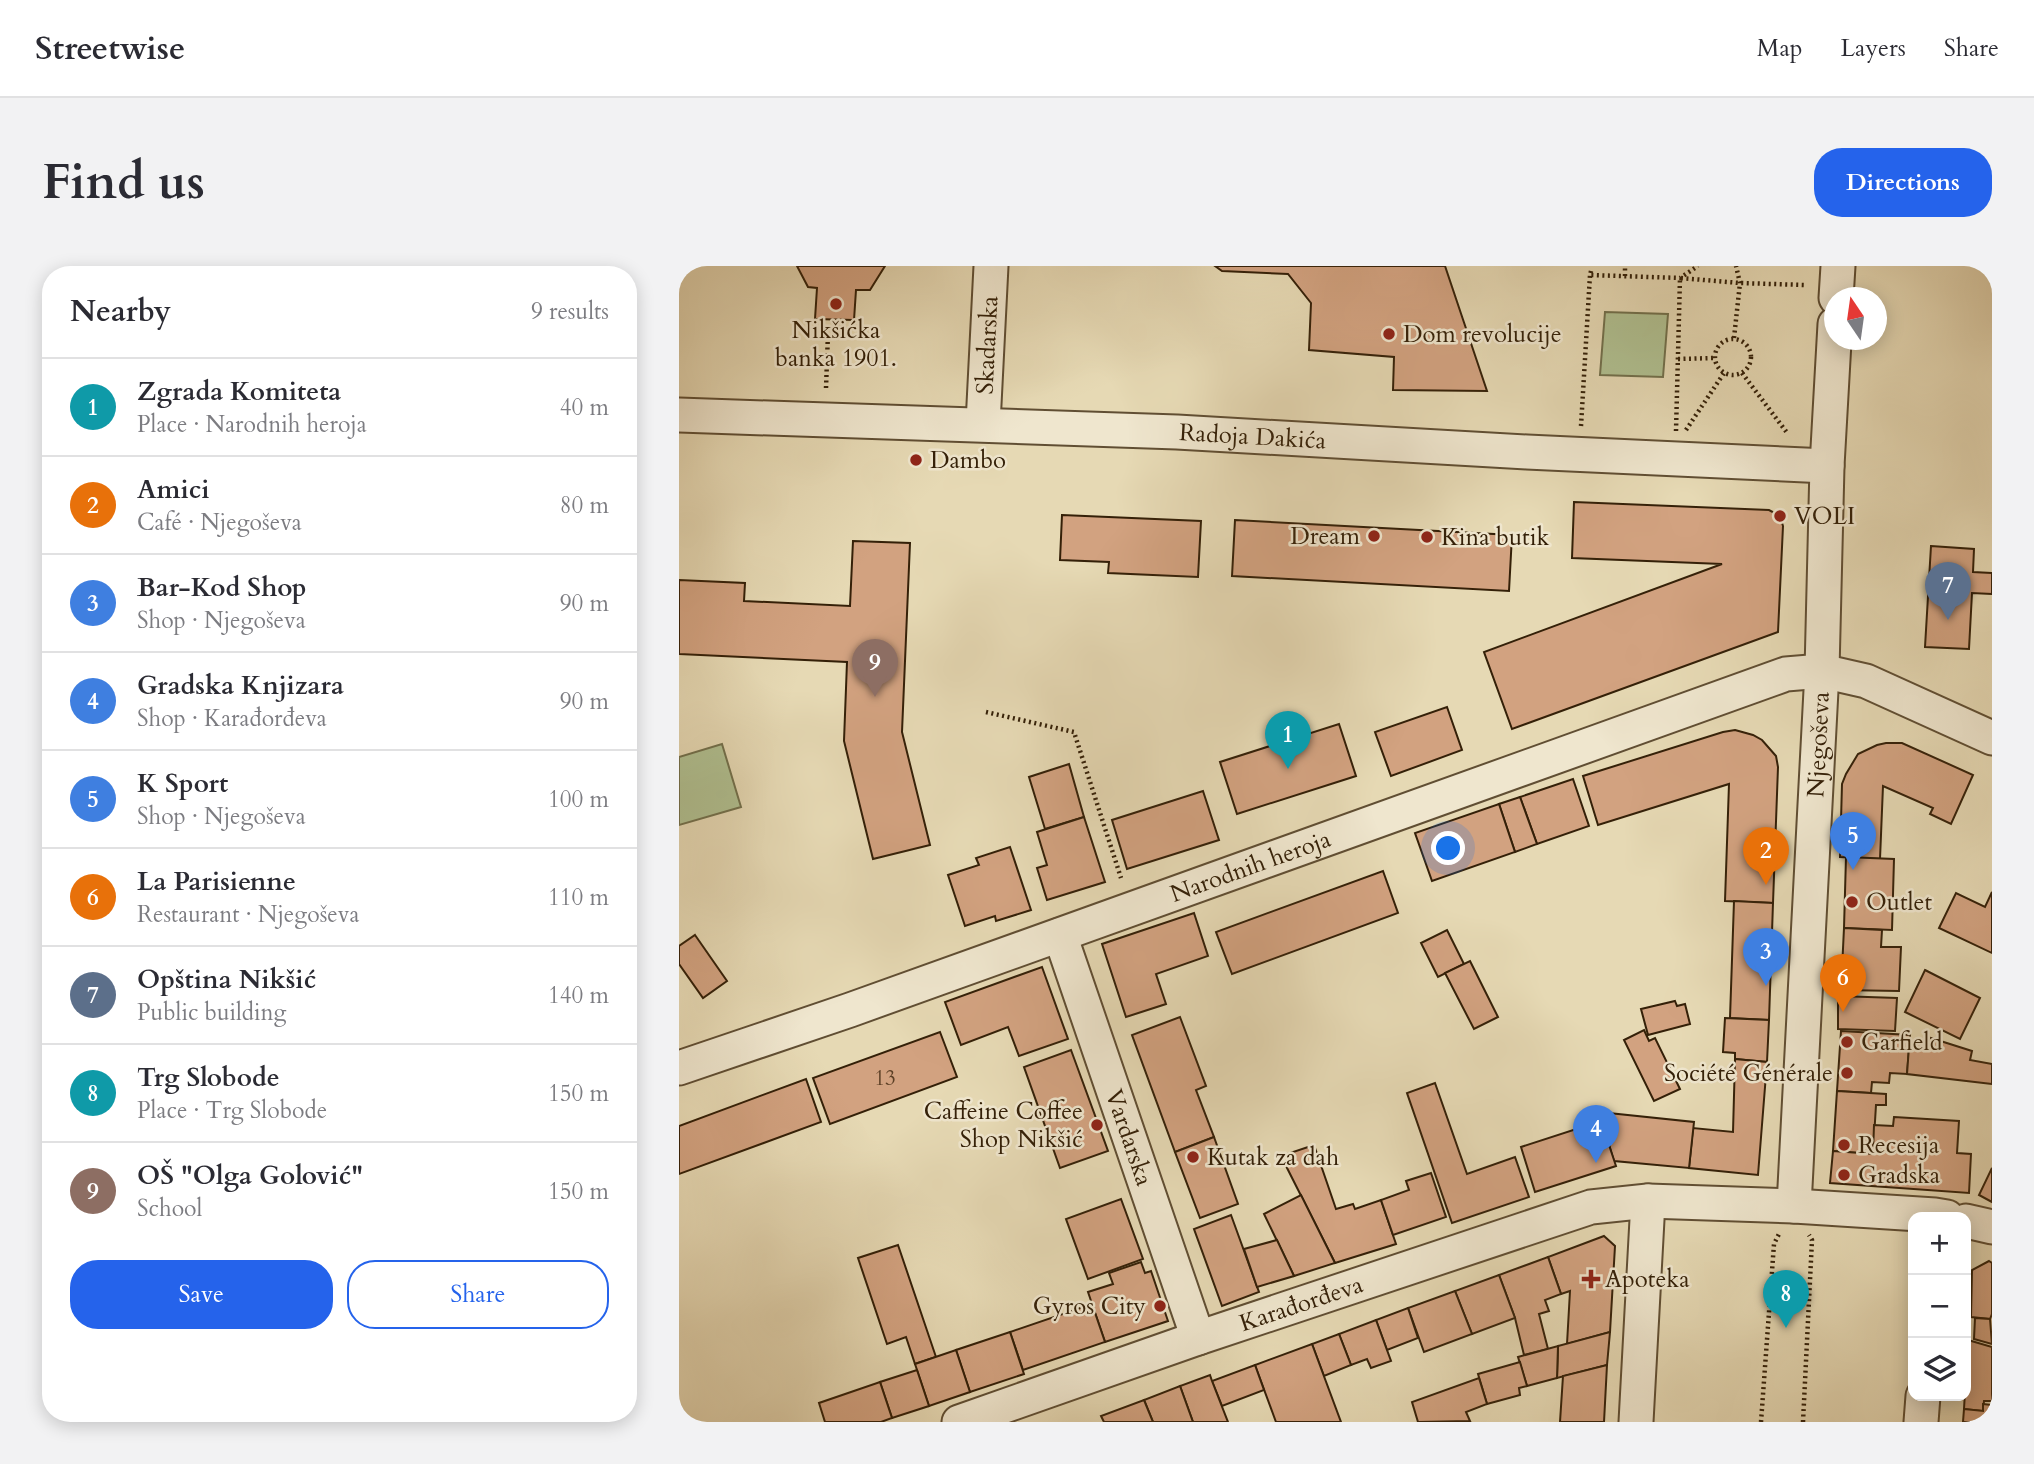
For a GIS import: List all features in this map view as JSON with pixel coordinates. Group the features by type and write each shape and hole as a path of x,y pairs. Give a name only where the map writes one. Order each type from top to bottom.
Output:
{"street":[{"name":"Skadarska","path":"983,424 991,266"},
{"path":"1836,287 1837,266"},
{"name":"Njegoševa","path":"1794,1206 1822,671 1827,466 1834,350"},
{"name":"Radoja Dakića","path":"679,415 1177,432 1827,466"},
{"name":"Narodnih heroja","path":"679,1068 851,1010 1786,674 1822,671 1865,681 1992,738"},
{"name":"Vardarska","path":"1060,934 1198,1338"},
{"path":"1636,1422 1648,1201"},
{"name":"Karađorđeva","path":"959,1422 1198,1338 1591,1207 1648,1201 1794,1206 1908,1215"},
{"name":"Karađorđeva","path":"1971,1223 1992,1227"},
{"path":"1921,1422 1923,1401"}],"path":[{"path":"1625,266 1625,276"},
{"path":"1680,278 1698,266"},
{"path":"1734,338 1740,283 1736,266"},
{"path":"1580,430 1590,273 1805,285"},
{"path":"1680,278 1679,435 1724,373"},
{"path":"826,388 828,332"},
{"path":"1734,338 1745,343 1751,353 1750,365 1742,373 1730,375 1720,369 1715,358 1718,346 1734,338"},
{"path":"1678,359 1715,358"},
{"path":"1742,373 1789,435"},
{"path":"986,712 1074,732 1121,878"},
{"path":"1761,1422 1774,1244 1794,1206"},
{"path":"1794,1206 1812,1240 1803,1422"}],"green space":[{"path":"1605,312 1668,314 1663,377 1600,375"},
{"path":"722,744 741,807 679,825 679,757"}],"building":[{"name":"Nikšićka banka 1901.","path":"797,266 885,266 870,290 856,290 854,320 815,319 817,288 808,287"},
{"name":"Dom revolucije","path":"1215,266 1445,266 1487,391 1393,390 1394,357 1309,350 1311,303 1288,274 1222,271"},
{"path":"1574,502 1769,510 1780,516 1783,526 1778,632 1512,729 1484,652 1722,564 1572,558"},
{"path":"1062,515 1201,521 1198,577 1108,573 1109,562 1060,560"},
{"path":"1235,520 1512,535 1509,591 1232,576"},
{"path":"853,541 910,543 902,732 930,845 873,859 844,741 847,662 679,654 679,580 745,583 744,601 850,606"},
{"path":"1931,546 1974,549 1973,572 1992,573 1992,594 1972,593 1969,649 1925,647"},
{"path":"1447,707 1462,750 1391,776 1375,732"},
{"path":"1339,724 1356,776 1237,814 1220,762"},
{"path":"1735,730 1762,740 1776,756 1778,767 1773,903 1725,901 1729,784 1598,825 1583,776"},
{"path":"1886,743 1902,743 1973,775 1951,824 1930,814 1933,808 1883,786 1880,859 1840,857 1842,784 1846,774 1858,754"},
{"path":"1069,764 1084,817 1045,829 1029,777"},
{"path":"1573,779 1589,826 1537,844 1520,797"},
{"path":"1203,791 1219,840 1127,869 1112,820"},
{"path":"1520,797 1537,844 1515,852 1499,804"},
{"path":"1499,804 1515,852 1432,881 1415,833"},
{"path":"1084,817 1105,882 1047,900 1037,868 1047,865 1037,832"},
{"path":"1010,847 1031,910 996,921 995,916 965,926 948,875 979,865 976,858"},
{"path":"1846,857 1894,859 1892,930 1844,928"},
{"path":"1383,871 1398,913 1232,974 1216,932"},
{"path":"1992,892 1992,953 1939,928 1956,893 1985,907"},
{"path":"1734,901 1773,903 1769,1020 1730,1018"},
{"path":"1194,913 1208,956 1156,974 1166,1004 1126,1017 1102,944"},
{"path":"1844,928 1882,930 1881,947 1901,947 1899,991 1841,990"},
{"path":"1447,930 1464,964 1438,977 1421,943"},
{"path":"695,935 727,981 703,998 679,964 679,946"},
{"path":"1470,961 1498,1017 1474,1029 1445,973"},
{"path":"1042,967 1068,1039 1019,1056 1008,1027 961,1045 945,1002"},
{"path":"1925,970 1980,998 1960,1039 1905,1012"},
{"path":"1838,996 1897,998 1895,1031 1838,1029"},
{"path":"1675,1001 1677,1006 1685,1004 1690,1024 1648,1035 1641,1009"},
{"path":"1180,1017 1206,1086 1196,1090 1214,1137 1175,1152 1132,1035"},
{"path":"1725,1018 1769,1020 1767,1062 1735,1059 1735,1053 1723,1052"},
{"path":"1644,1030 1649,1041 1655,1038 1680,1089 1654,1101 1624,1040"},
{"path":"1841,1031 1910,1035 1907,1074 1890,1073 1889,1083 1872,1082 1871,1093 1837,1091"},
{"path":"940,1032 957,1077 830,1124 813,1078"},
{"path":"1931,1038 1972,1051 1970,1060 1992,1064 1992,1084 1907,1074 1909,1047 1914,1047 1915,1042 1930,1044"},
{"path":"1071,1050 1108,1151 1060,1168 1024,1067"},
{"path":"1735,1059 1767,1062 1758,1175 1689,1168 1693,1128 1733,1132"},
{"path":"806,1079 821,1122 679,1174 679,1126"},
{"path":"1435,1083 1467,1174 1515,1157 1529,1197 1452,1223 1407,1093"},
{"path":"1837,1091 1886,1094 1886,1105 1876,1105 1873,1154 1833,1151"},
{"path":"1599,1112 1694,1122 1689,1168 1614,1161"},
{"path":"1894,1117 1959,1121 1957,1153 1971,1154 1969,1193 1830,1183 1833,1151 1873,1154 1874,1125 1893,1126"},
{"path":"1601,1121 1616,1166 1535,1192 1521,1147"},
{"path":"1214,1137 1238,1204 1200,1218 1175,1152"},
{"path":"1314,1145 1336,1209 1353,1204 1355,1209 1381,1200 1396,1244 1335,1263 1281,1156"},
{"path":"1992,1168 1992,1202 1979,1195"},
{"path":"1431,1173 1446,1217 1393,1235 1381,1200 1409,1190 1406,1181"},
{"path":"1301,1195 1335,1263 1294,1276 1264,1214"},
{"path":"1121,1199 1143,1259 1088,1279 1066,1219"},
{"path":"1231,1215 1259,1292 1222,1306 1194,1229"},
{"path":"1604,1236 1615,1246 1610,1332 1567,1344 1570,1291 1561,1294 1548,1257"},
{"path":"1277,1240 1294,1276 1257,1287 1244,1249"},
{"path":"898,1245 936,1357 915,1364 906,1337 887,1344 858,1258"},
{"path":"1548,1257 1561,1294 1545,1300 1549,1311 1539,1314 1548,1349 1524,1355 1515,1318 1499,1275"},
{"path":"1989,1261 1992,1263 1990,1319 1971,1317 1972,1270"},
{"path":"1141,1262 1145,1273 1151,1271 1168,1321 1105,1342 1088,1292 1113,1284 1109,1273"},
{"path":"1499,1275 1515,1318 1472,1334 1455,1291"},
{"path":"1455,1291 1472,1334 1424,1352 1408,1308"},
{"path":"1092,1304 1105,1342 1023,1370 1010,1332"},
{"path":"1408,1308 1418,1338 1387,1350 1376,1320"},
{"path":"1975,1318 1990,1319 1992,1344 1974,1339"},
{"path":"1376,1320 1391,1361 1371,1368 1367,1359 1351,1365 1339,1334"},
{"path":"1010,1332 1024,1374 970,1392 956,1350"},
{"path":"1610,1332 1607,1365 1557,1378 1558,1346"},
{"path":"1339,1334 1351,1365 1324,1376 1312,1344"},
{"path":"1971,1341 1992,1347 1992,1401 1984,1401 1983,1411 1964,1409 1964,1401 1971,1401"},
{"path":"1312,1344 1341,1422 1276,1422 1255,1365"},
{"path":"1558,1346 1557,1378 1527,1386 1518,1357"},
{"path":"956,1350 970,1392 929,1406 915,1364"},
{"path":"1520,1362 1527,1386 1519,1388 1520,1395 1487,1404 1478,1374"},
{"path":"1255,1365 1264,1390 1222,1406 1212,1381"},
{"path":"1607,1365 1604,1422 1560,1422 1563,1376"},
{"path":"917,1370 929,1406 892,1418 880,1382"},
{"path":"1210,1375 1228,1422 1193,1422 1180,1386"},
{"path":"1479,1378 1487,1404 1466,1412 1470,1421 1418,1422 1412,1402"},
{"path":"880,1382 892,1418 881,1422 825,1422 819,1403"},
{"path":"1180,1386 1193,1422 1153,1422 1144,1400"},
{"path":"1144,1400 1153,1422 1104,1422 1101,1416"},
{"path":"1983,1404 1992,1405 1992,1422 1963,1422 1964,1409 1983,1411"}],"place":[{"name":"Nikšićka banka 1901.","path":"836,304"},
{"name":"Dom revolucije","path":"1389,334"},
{"name":"Dambo","path":"916,460"},
{"name":"VOLI","path":"1780,516"},
{"name":"Dream","path":"1374,536"},
{"name":"Kina butik","path":"1427,537"},
{"name":"Opština Nikšić","path":"1948,620"},
{"name":"OŠ \"Olga Golović\"","path":"875,697"},
{"name":"Zgrada Komiteta","path":"1288,769"},
{"name":"K Sport","path":"1853,870"},
{"name":"Amici","path":"1766,885"},
{"name":"Outlet","path":"1852,902"},
{"name":"Bar-Kod Shop","path":"1766,986"},
{"name":"La Parisienne","path":"1843,1012"},
{"name":"Garfield","path":"1847,1042"},
{"name":"Société Générale","path":"1847,1073"},
{"name":"Caffeine Coffee Shop Nikšić","path":"1097,1125"},
{"name":"Recesija","path":"1844,1145"},
{"name":"Kutak za dah","path":"1193,1157"},
{"name":"Gradska Knjizara","path":"1596,1163"},
{"name":"Gradska","path":"1844,1175"},
{"name":"Apoteka","path":"1591,1279"},
{"name":"Gyros City","path":"1160,1306"},
{"name":"Trg Slobode","path":"1786,1328"}]}
